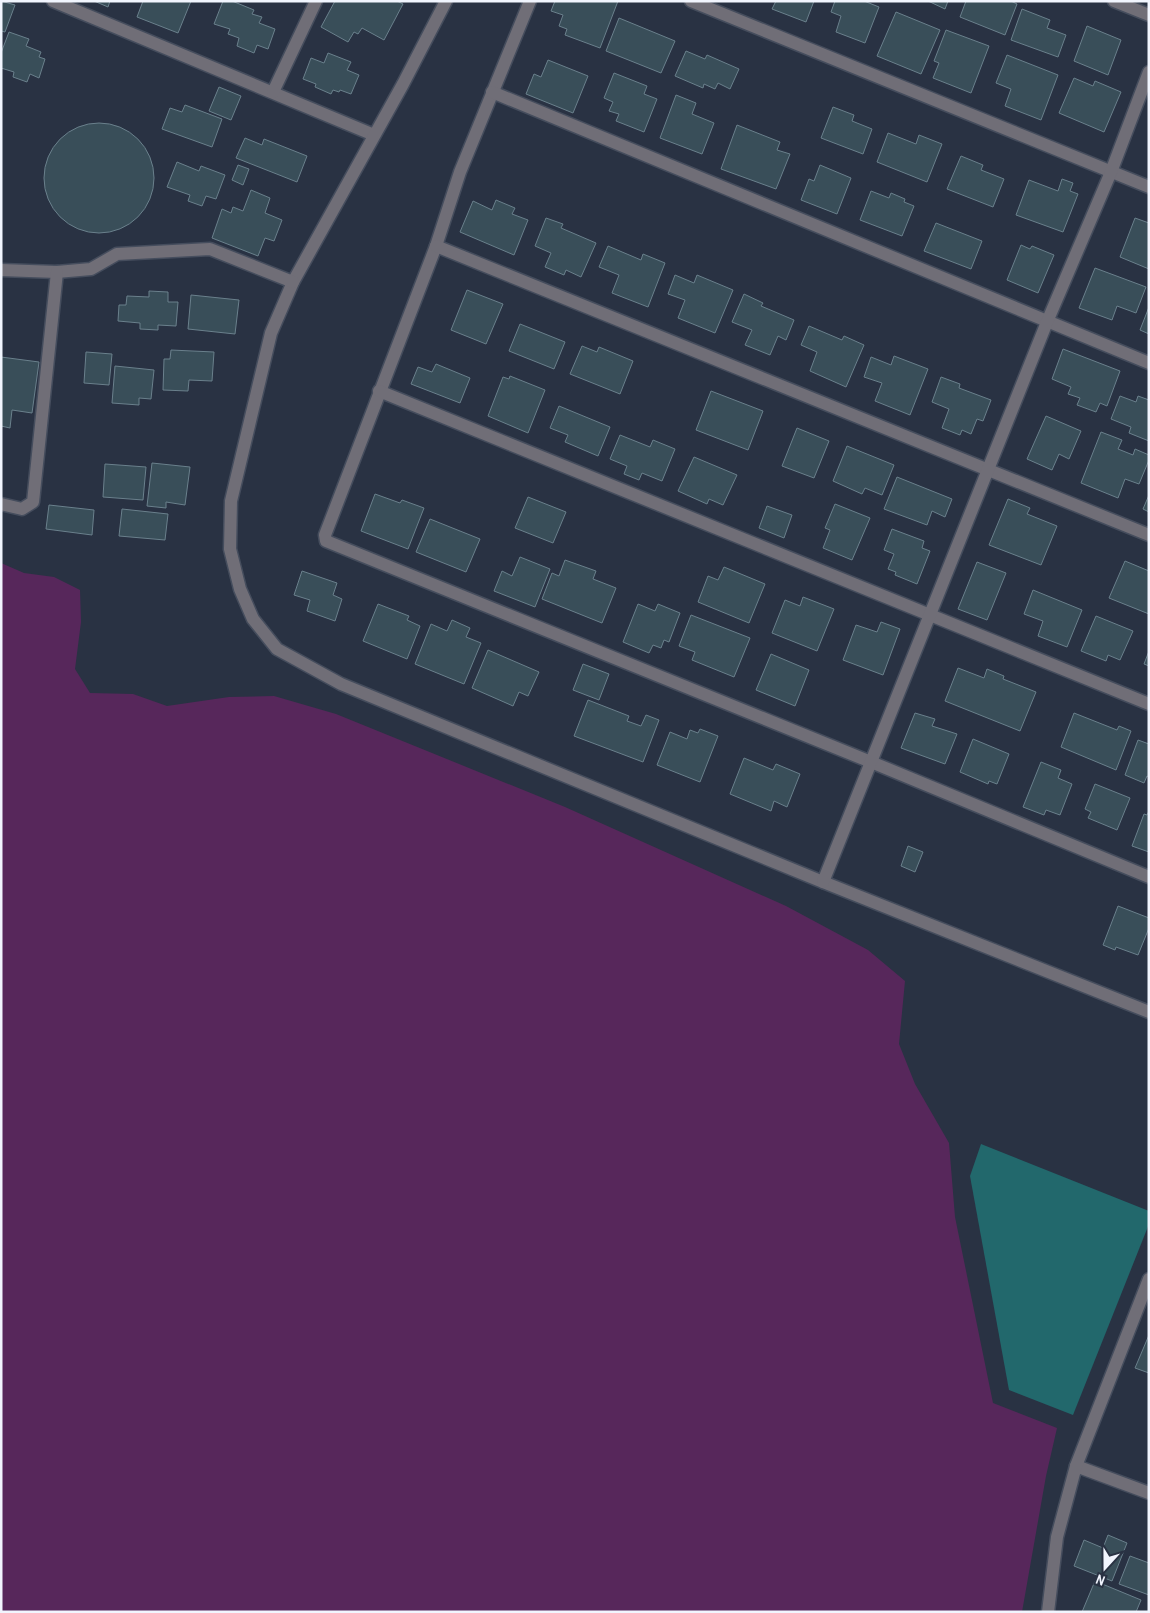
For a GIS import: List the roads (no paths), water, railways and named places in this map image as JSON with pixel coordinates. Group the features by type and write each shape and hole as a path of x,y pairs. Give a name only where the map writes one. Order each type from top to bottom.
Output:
{"street":[{"path":"53,1 374,135"},
{"path":"273,92 316,1"},
{"path":"446,1 293,282 271,333 231,501 230,549 240,589 253,619 277,649 342,684 823,882 1149,1012"},
{"path":"530,1 460,172 436,246 325,535 326,542 871,762 1149,877"},
{"path":"691,1 1149,187"},
{"path":"1114,1 1149,15"},
{"path":"823,882 1048,322 1111,172 1149,72"},
{"path":"492,92 1149,363"},
{"path":"436,246 1149,534"},
{"path":"1,270 57,272 91,269 116,254 210,249 293,282"},
{"path":"1,504 22,509 33,502 57,272"},
{"path":"379,392 1149,704"},
{"path":"1048,1612 1057,1538 1076,1466 1149,1278"},
{"path":"1076,1466 1149,1493"}]}
